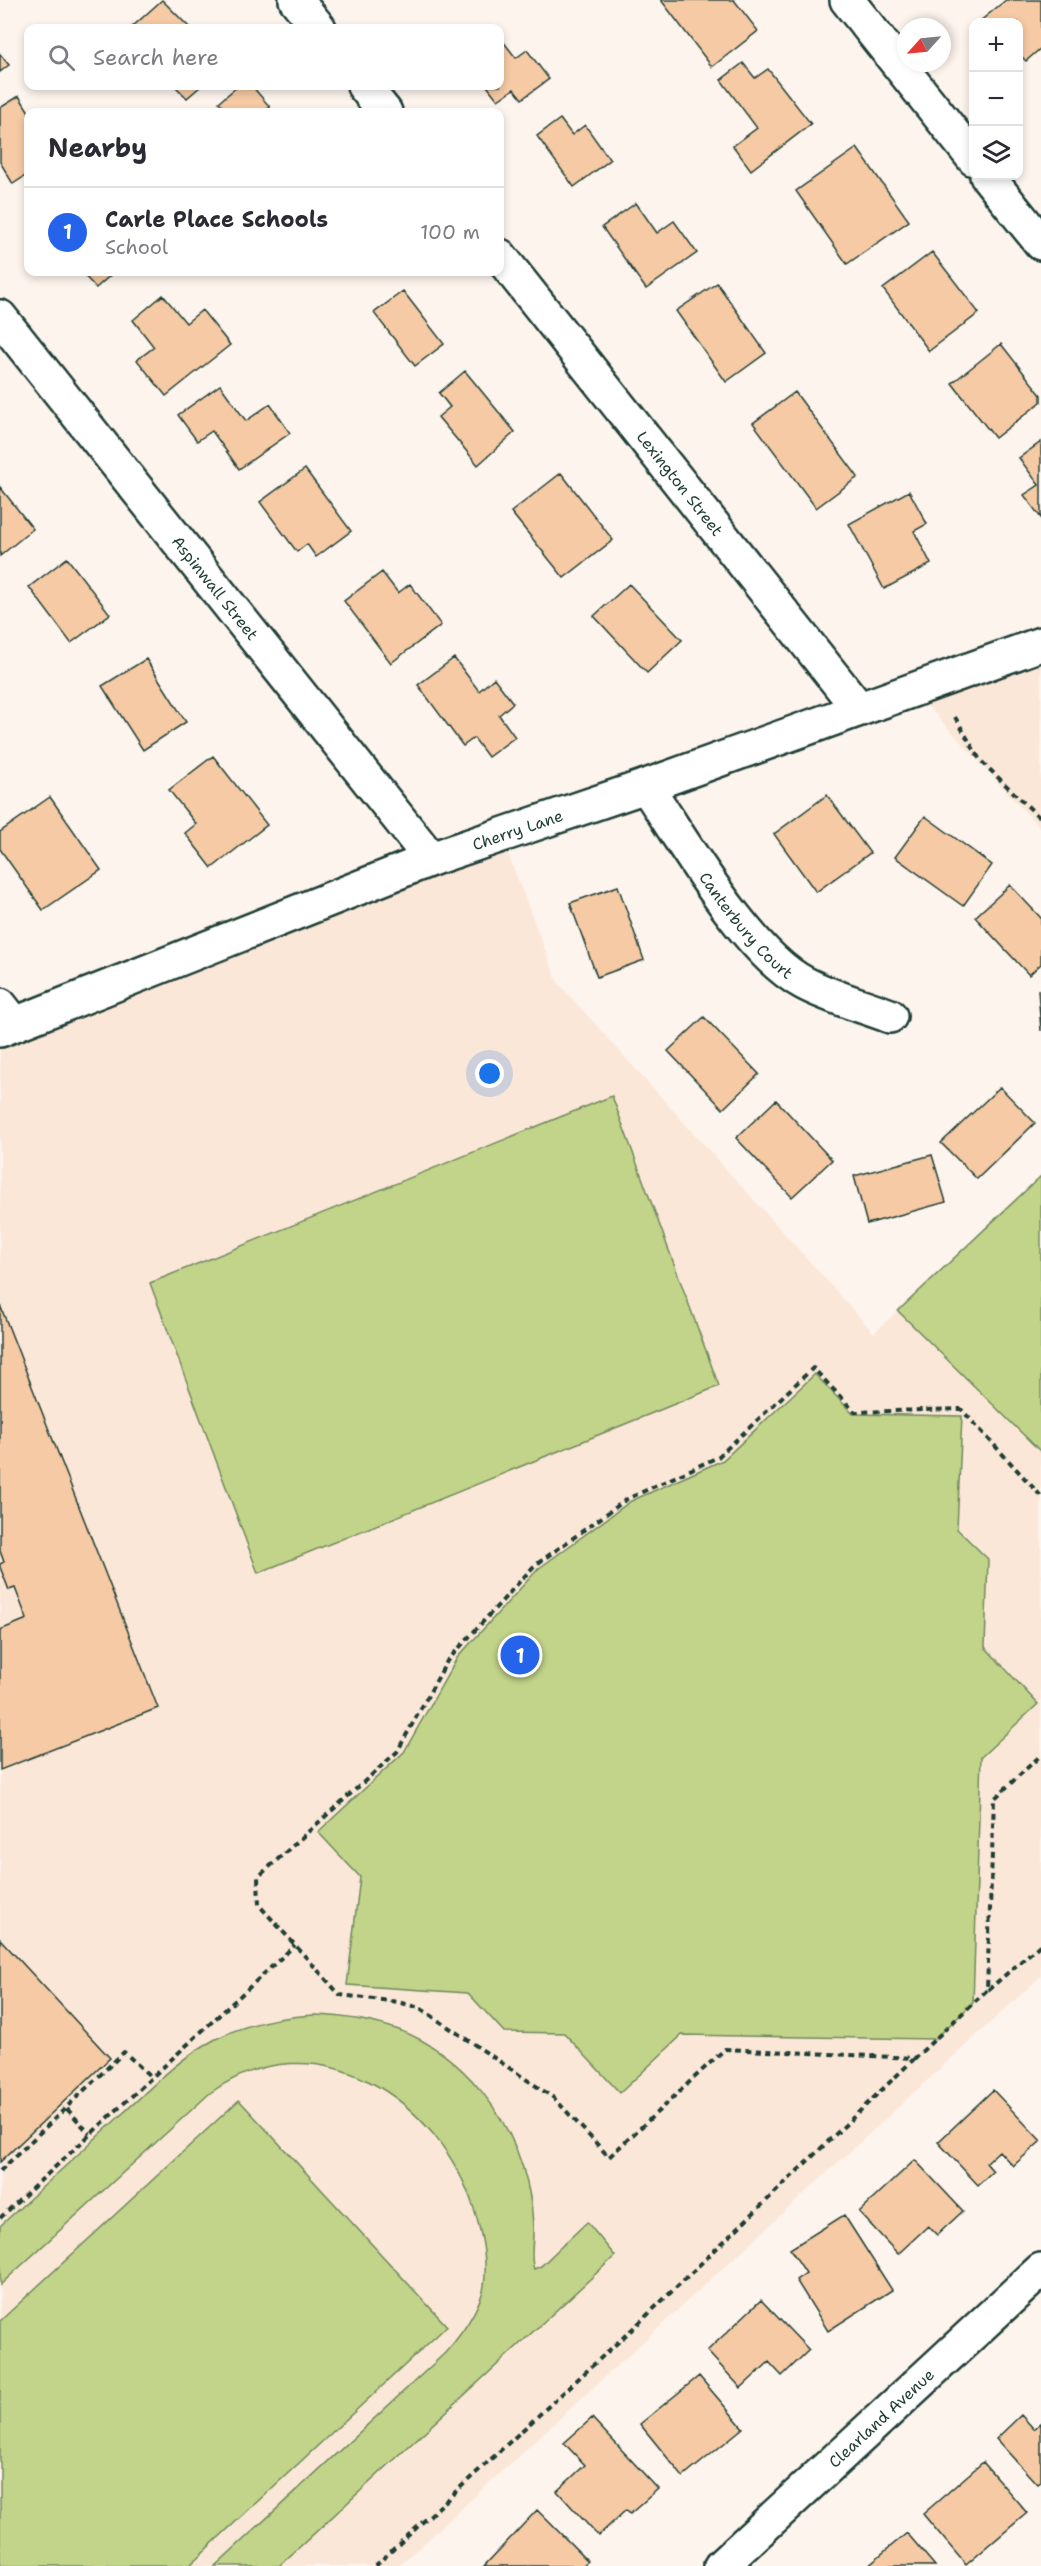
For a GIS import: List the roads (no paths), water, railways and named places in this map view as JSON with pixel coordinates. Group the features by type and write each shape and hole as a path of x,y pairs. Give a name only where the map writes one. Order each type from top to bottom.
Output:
{"street":[{"path":"296,0 316,24"},
{"path":"847,0 969,153"},
{"path":"367,90 382,108"},
{"path":"990,180 1041,243"},
{"name":"Lexington Street","path":"504,261 859,709"},
{"name":"Aspinwall Street","path":"0,317 431,859"},
{"name":"Cherry Lane","path":"5,1019 431,859 646,786 1041,644"},
{"name":"Canterbury Court","path":"646,786 730,910 772,959 803,982 890,1016"},
{"name":"Clearland Avenue","path":"721,2566 1041,2270"}],"place":[{"name":"Carle Place Schools","path":"520,1655"}]}
